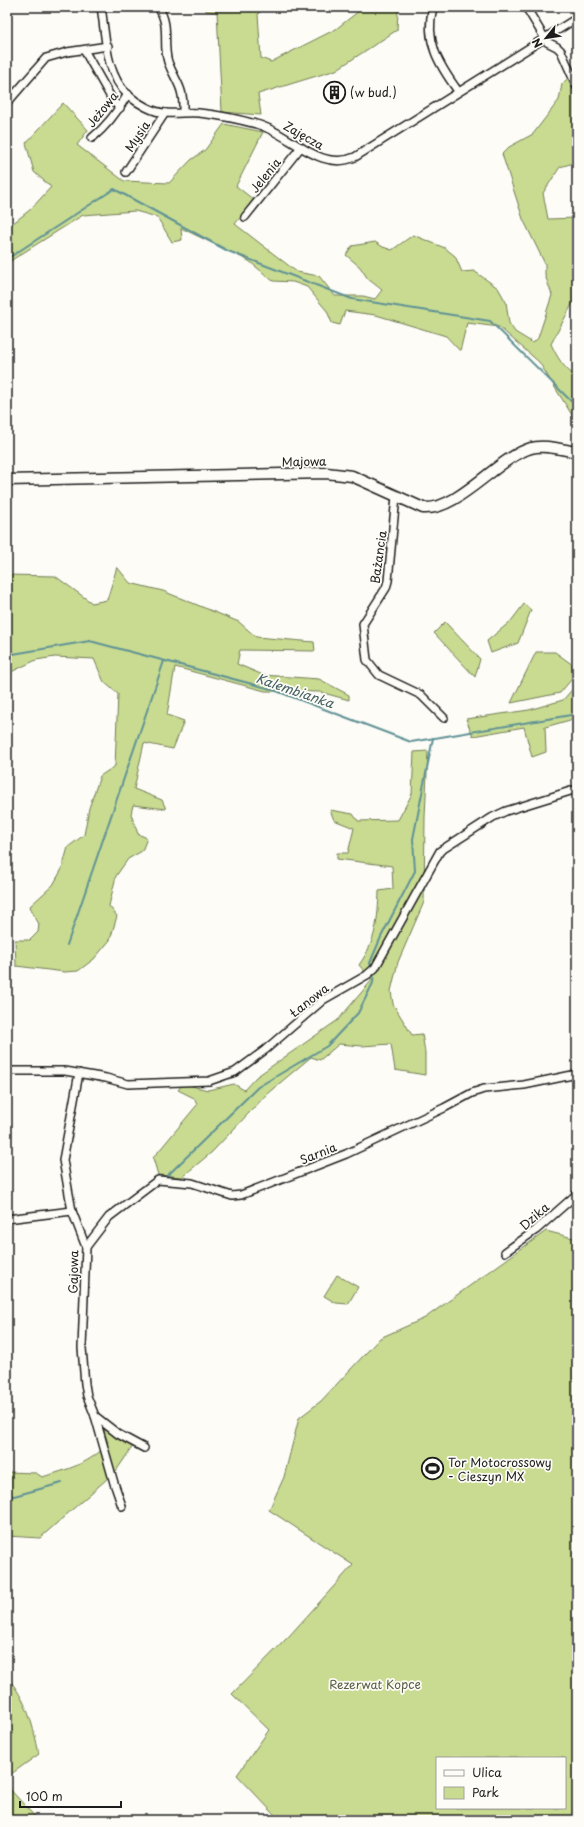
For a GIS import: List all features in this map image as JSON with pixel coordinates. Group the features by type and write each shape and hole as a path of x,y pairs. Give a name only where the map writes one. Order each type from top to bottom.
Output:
{"street":[{"name":"Zajęcza","path":"101,7 109,60 115,77 128,94 144,105 165,113 200,113 256,124 272,129 301,147 327,160 344,161 355,157 458,91 577,18"},
{"path":"158,7 164,16 168,61 182,91 183,112"},
{"path":"433,7 430,25 436,54 440,66 458,91"},
{"path":"526,7 547,42 557,46 561,52 577,87"},
{"path":"7,103 46,58 67,52 108,46"},
{"path":"84,50 113,101 120,108"},
{"name":"Jeżowa","path":"92,138 101,131 120,108 128,94"},
{"name":"Mysia","path":"126,172 165,113"},
{"name":"Jelenia","path":"245,217 301,147"},
{"name":"Majowa","path":"7,480 326,473 352,476 423,508 431,509 459,495 524,451 540,447 577,452"},
{"name":"Bażancia","path":"396,496 388,581 386,588 364,624 367,660 379,675 421,695 444,718"},
{"name":"Łanowa","path":"7,1071 79,1072 128,1084 209,1081 235,1072 265,1050 323,1000 367,975 375,968 440,851 493,817 506,811 577,790"},
{"name":"Gajowa","path":"79,1072 63,1160 72,1211 86,1247 82,1348 87,1396 95,1416 122,1506"},
{"name":"Sarnia","path":"86,1247 109,1217 158,1180 192,1183 228,1195 241,1195 346,1154 444,1108 472,1093 484,1089 524,1085 577,1074"},
{"name":"Dzika","path":"505,1252 536,1230 577,1194"},
{"path":"7,1219 72,1211"},
{"path":"95,1416 118,1434 144,1448"}],"green space":[{"path":"205,7 264,7 258,14 261,58 271,62 336,29 364,7 404,7 398,11 397,30 336,70 258,94 261,115 222,112 217,12 206,11"},
{"path":"570,76 577,96 577,162 560,167 543,193 548,219 577,218 577,295 551,344 561,362 577,377 577,423 539,362 499,327 467,323 460,351 446,336 376,315 345,311 340,325 332,323 327,311 307,287 293,282 273,281 249,261 181,228 182,240 172,242 157,217 135,211 83,215 7,263 7,228 31,209 51,187 34,172 26,143 63,103 88,130 77,145 124,181 169,183 191,160 205,150 224,124 263,132 236,186 254,200 235,224 297,272 319,276 335,296 363,296 375,299 382,290 368,279 360,267 346,255 352,246 375,242 392,250 413,235 445,248 455,256 462,272 474,271 498,288 506,302 509,323 515,332 533,343 538,338 552,295 545,275 545,264 523,219 502,154 509,147 533,134 559,100 562,84"},
{"path":"117,567 130,583 163,591 239,622 256,637 314,642 315,651 240,650 237,664 263,675 319,679 349,695 349,700 320,692 265,691 175,667 167,715 184,721 173,749 144,743 134,789 162,800 166,809 133,805 131,814 138,834 147,838 142,851 128,859 116,876 109,906 117,916 110,940 94,959 78,971 65,972 16,966 15,940 30,940 38,932 39,924 30,906 53,885 62,869 68,847 84,835 89,808 100,776 115,766 118,694 104,682 94,659 55,657 36,660 7,674 7,575 55,576 92,603 107,600"},
{"path":"524,604 531,610 518,643 491,653 487,641 511,621"},
{"path":"445,622 480,659 475,677 434,633"},
{"path":"536,652 555,652 577,668 577,673 560,693 511,703"},
{"path":"577,684 577,718 545,727 546,752 532,757 524,727 473,736 466,719 529,710 563,700"},
{"path":"428,751 425,817 424,902 398,962 391,991 393,1004 412,1035 422,1034 425,1052 425,1075 395,1070 391,1044 362,1046 339,1044 320,1060 311,1057 268,1093 212,1152 182,1177 158,1175 153,1158 197,1105 194,1098 178,1090 183,1084 208,1090 234,1084 244,1090 256,1077 338,1020 372,980 359,965 373,939 377,921 379,891 393,889 392,866 337,859 337,853 348,853 354,828 334,820 330,810 353,814 358,821 398,820 412,794 414,752"},
{"name":"Rezerwat Kopce","path":"546,1231 577,1239 577,1820 269,1820 275,1815 237,1775 269,1730 232,1694 290,1635 353,1565 269,1510 284,1477 299,1418 321,1401 380,1338 425,1318"},
{"path":"337,1275 358,1287 348,1304 336,1303 324,1296"},
{"path":"107,1427 133,1446 116,1471 40,1538 7,1536 7,1472 36,1473 42,1477 78,1465 94,1456 108,1443 104,1430"},
{"path":"7,1677 20,1695 28,1713 39,1754 7,1777"},
{"path":"7,1786 38,1820 7,1820"}],"waterway":[{"path":"7,259 114,189 228,251 352,299 490,321 577,407"},
{"name":"Kalembianka","path":"7,655 90,641 271,689 411,742 577,714"},
{"path":"67,945 164,661"},
{"path":"371,967 370,963 381,937 415,871 413,839 433,738"},
{"path":"165,1178 258,1087 327,1046 358,1013 373,983 374,971"},
{"path":"7,1495 14,1496 62,1483"}],"place":[{"name":"(w bud.)","path":"334,92"},
{"name":"Tor Motocrossowy - Cieszyn MX","path":"433,1469"}]}
